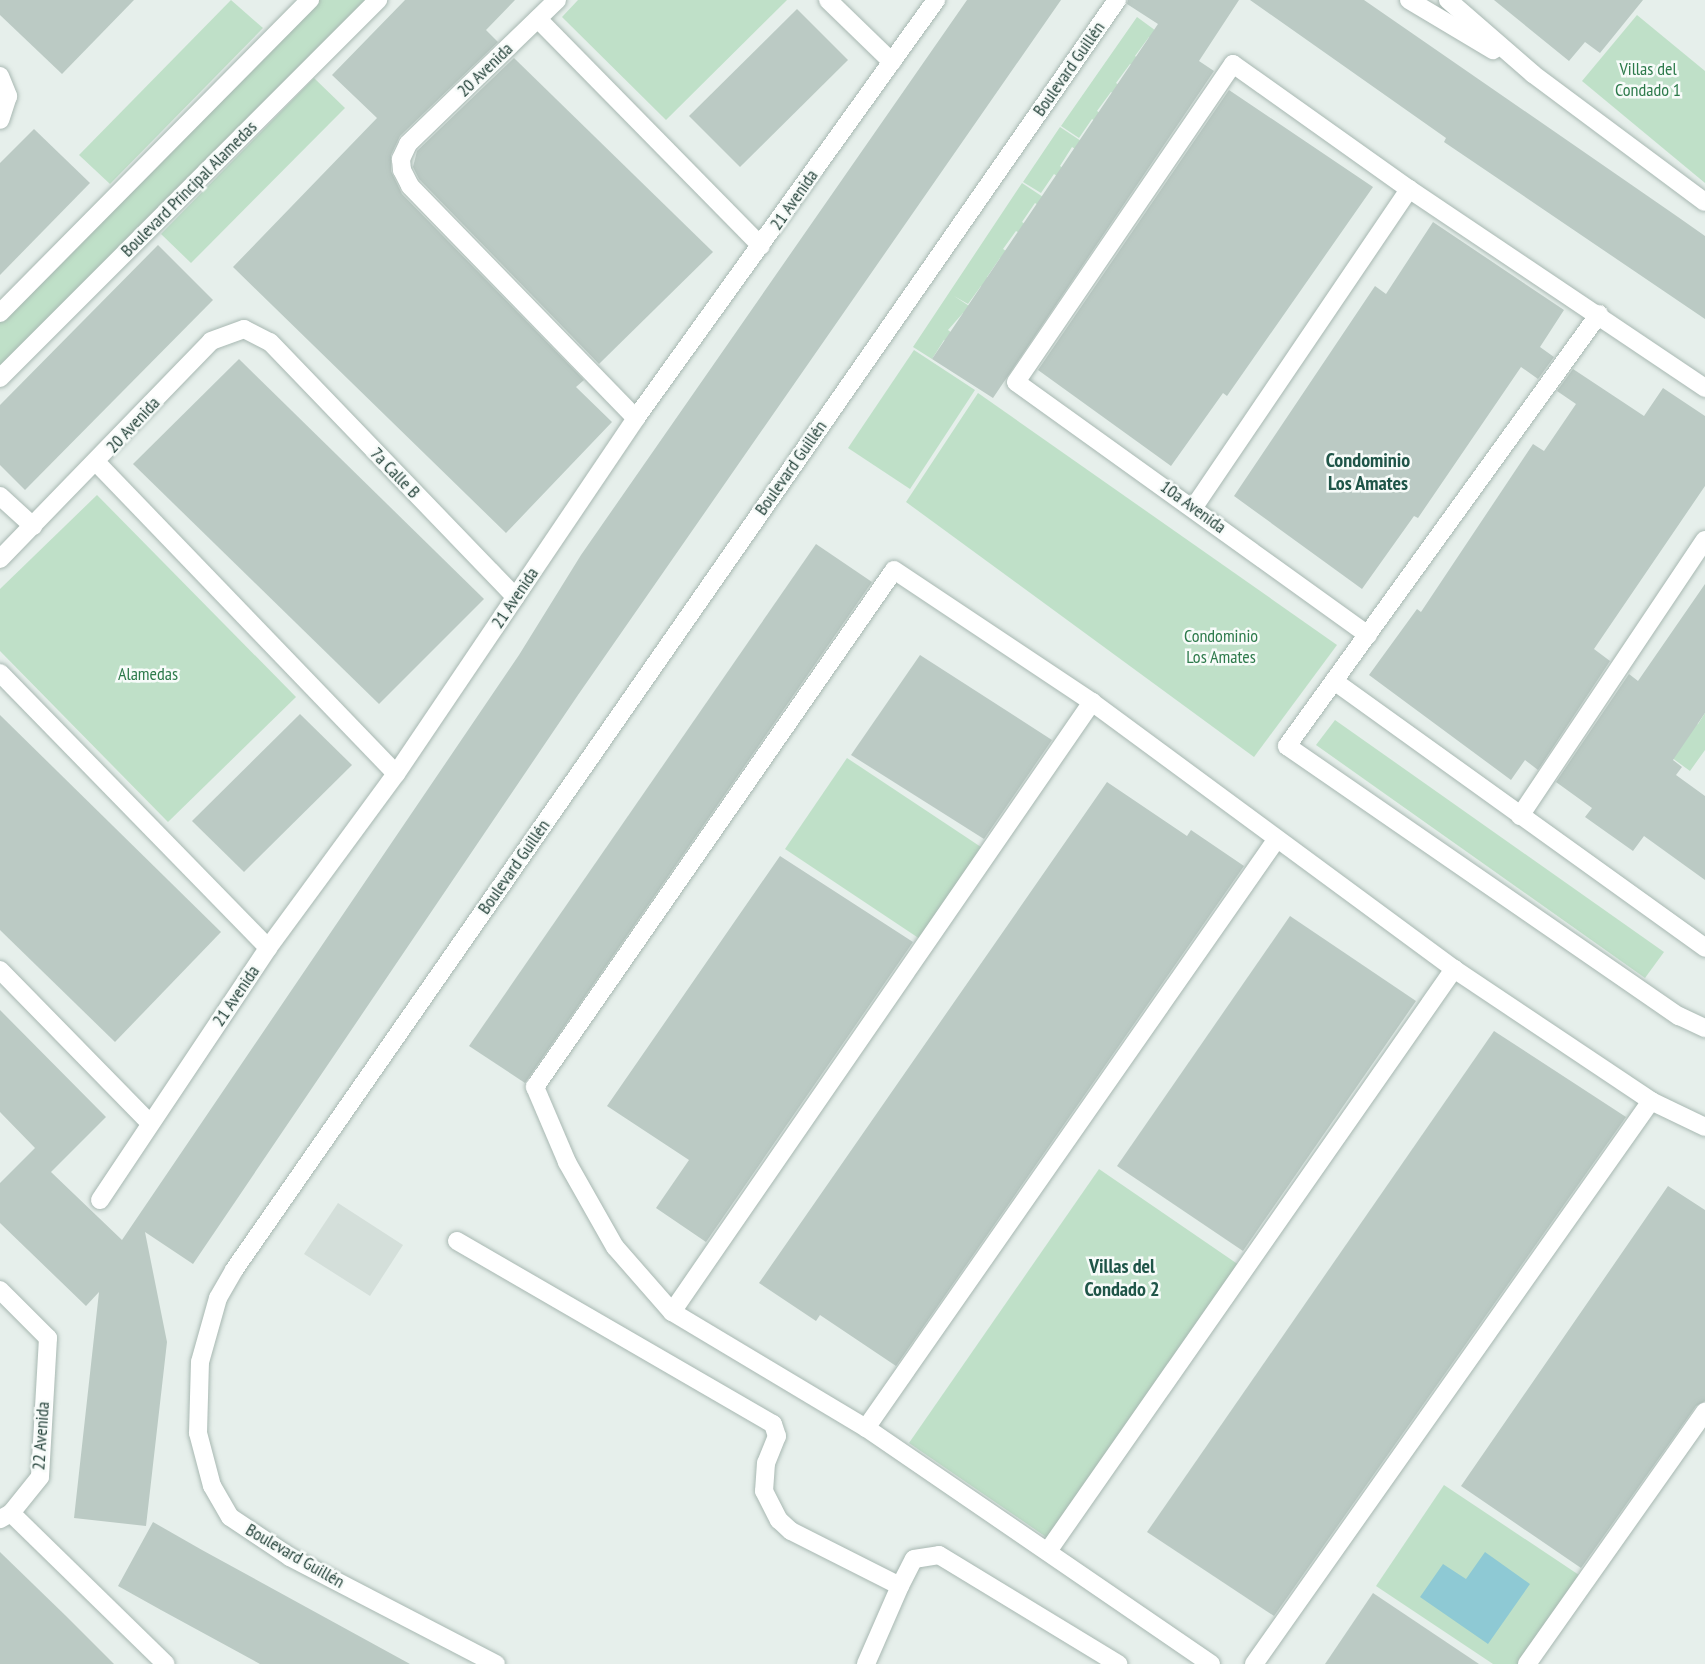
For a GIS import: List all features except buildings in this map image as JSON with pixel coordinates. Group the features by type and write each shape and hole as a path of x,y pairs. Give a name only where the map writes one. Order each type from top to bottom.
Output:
{"street":[{"path":"0,313 310,0"},
{"name":"Boulevard Principal Alamedas","path":"0,378 378,0"},
{"name":"20 Avenida","path":"557,0 412,139 401,163 410,186 636,418"},
{"path":"828,0 892,62"},
{"name":"21 Avenida","path":"100,1200 149,1122 268,948 396,774 636,418 936,0"},
{"name":"Boulevard Guillén","path":"496,1664 290,1557 230,1516 212,1486 198,1432 200,1362 218,1298 234,1270 1117,0"},
{"path":"1409,0 1533,74"},
{"path":"1448,0 1533,74 1705,202"},
{"path":"538,19 761,246"},
{"name":"10a Avenida","path":"1368,635 1194,507 1016,382 1233,64 1409,189"},
{"path":"0,76 8,96 2,118"},
{"path":"1194,507 1409,189 1599,314 1705,388"},
{"path":"1599,314 1287,746 1679,1016 1705,1028"},
{"name":"20 Avenida","path":"4,549 33,526 97,463 219,336 244,329 264,337 276,348"},
{"name":"7a Calle B","path":"276,348 515,597"},
{"path":"97,463 396,774"},
{"path":"0,496 33,526"},
{"path":"1520,816 1705,540"},
{"path":"1211,1664 866,1428 672,1312 615,1247 567,1162 535,1087 894,570 1092,702 1276,840 1454,969 1651,1101 1705,1127"},
{"path":"0,673 268,948"},
{"path":"1334,681 1705,948"},
{"path":"672,1312 1092,702"},
{"path":"866,1428 1276,840"},
{"path":"1048,1551 1454,969"},
{"path":"0,970 149,1122"},
{"path":"1254,1664 1651,1101"},
{"path":"456,1241 772,1424 777,1436 766,1463 764,1491 779,1520 791,1531 900,1586"},
{"name":"22 Avenida","path":"0,1290 48,1338 40,1477 5,1516"},
{"path":"1527,1664 1705,1412"},
{"path":"5,1516 166,1664"},
{"path":"866,1664 914,1559 939,1555 1118,1664"}],"shaded area":[{"path":"338,1203 403,1245 370,1296 304,1254"}],"green space":[{"path":"231,0 263,28 110,184 79,155"},
{"path":"318,0 369,0 0,371 0,320"},
{"path":"578,0 787,0 666,120 562,17"},
{"name":"Villas del Condado 1","path":"1637,15 1705,71 1705,183 1582,81"},
{"path":"1137,17 1178,47 1149,37 1135,56 1159,73 1154,80 1130,64 1116,83 1140,100 1135,107 1111,92 1097,111 1121,127 1116,135 1092,119 1079,138 1061,126"},
{"path":"314,78 345,108 191,263 161,234"},
{"path":"1060,127 1102,155 1097,163 1072,147 1060,166 1083,182 1078,190 1054,174 1041,193 1023,182"},
{"path":"1022,183 1064,211 1059,219 1035,203 1022,222 1046,239 1041,246 1016,231 1003,249 1029,266 1024,274 1000,258 987,277 1010,294 1005,301 981,286 968,304 954,296 992,321 987,329 963,313 948,330 973,348 968,356 944,340 932,359 913,347"},
{"path":"914,350 975,390 910,489 848,448"},
{"name":"Condominio Los Amates","path":"978,393 1337,645 1254,757 906,502"},
{"name":"Alamedas","path":"97,495 296,697 168,822 0,651 0,589"},
{"path":"1705,713 1705,750 1690,771 1649,741 1698,724"},
{"path":"1335,720 1664,952 1645,978 1316,745"},
{"path":"847,758 984,849 923,941 785,849"},
{"name":"Villas del Condado 2","path":"1099,1169 1239,1265 1049,1539 909,1443"},
{"path":"1444,1485 1579,1575 1519,1664 1493,1664 1376,1586"}],"water":[{"path":"1485,1552 1530,1584 1488,1644 1420,1597 1443,1564 1466,1579"}],"district":[{"name":"Condominio Los Amates","path":"1368,472"},
{"name":"Villas del Condado 2","path":"1122,1278"}]}
